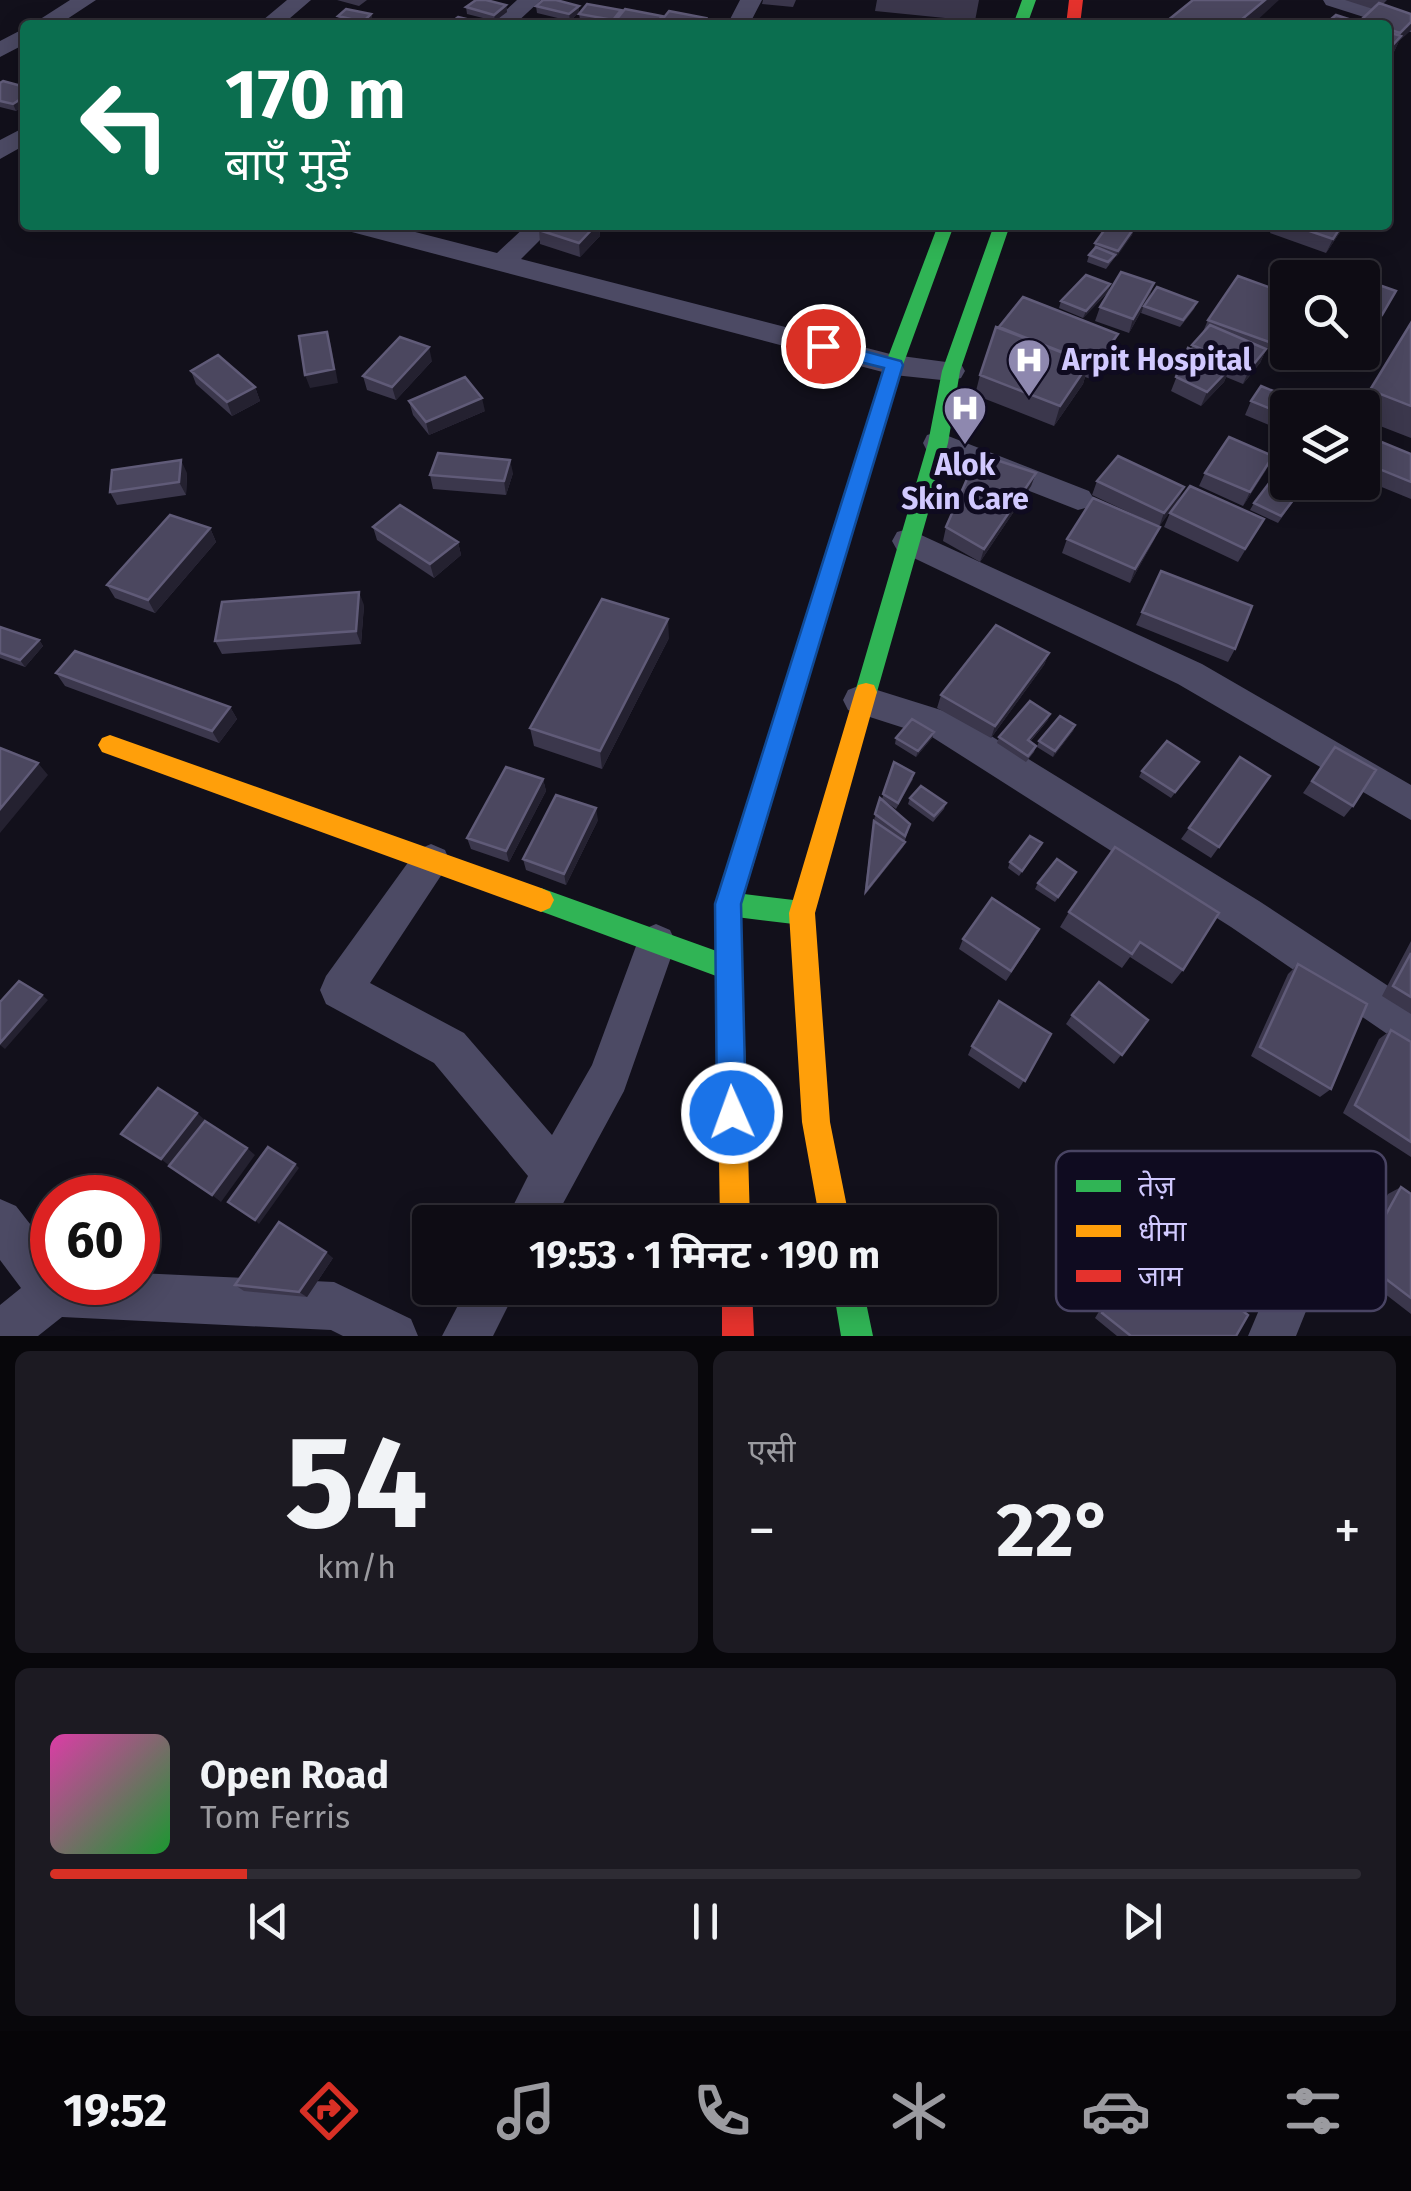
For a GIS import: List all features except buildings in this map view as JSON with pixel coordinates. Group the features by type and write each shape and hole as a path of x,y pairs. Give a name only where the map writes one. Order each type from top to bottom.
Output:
{"main road":[{"path":"734,1205 728,904 894,365 944,230"},
{"path":"832,1205 816,1122 802,913 938,443 951,371 1000,230"},
{"path":"110,746 727,968"},
{"path":"728,904 802,913"},
{"path":"737,1305 738,1336"},
{"path":"851,1305 857,1336"}],"street":[{"path":"51,20 85,0"},
{"path":"274,20 300,0"},
{"path":"507,20 530,0"},
{"path":"1334,0 1411,25"},
{"path":"376,230 894,365 951,371"},
{"path":"502,263 537,230"},
{"path":"938,443 1078,500"},
{"path":"908,541 1190,674 1411,804"},
{"path":"861,700 944,726 1245,914 1411,1025"},
{"path":"431,862 341,990 450,1048 555,1174"},
{"path":"538,1205 609,1076 656,943"},
{"path":"0,1222 30,1262"},
{"path":"160,1299 334,1306 394,1336"},
{"path":"0,1336 40,1305"},
{"path":"466,1336 483,1305"},
{"path":"1272,1336 1282,1311"}],"traffic: fast":[{"path":"1022,20 1029,0"},
{"path":"854,494 894,365 944,230"},
{"path":"866,692 938,443 951,371 1000,230"},
{"path":"541,900 727,967"},
{"path":"728,904 802,913"},
{"path":"851,1305 857,1336"}],"traffic: slow":[{"path":"832,1205 816,1122 802,913 866,692"},
{"path":"110,745 541,900"},
{"path":"735,1205 728,904 741,863"}],"traffic: jam":[{"path":"1074,20 1076,0"},
{"path":"741,863 854,494"},
{"path":"737,1305 738,1336"}],"place":[{"name":"Arpit Hospital","path":"1029,398"},
{"name":"Alok Skin Care","path":"965,446"}],"route":[{"path":"732,1113 728,904 894,365 823,346"}]}
